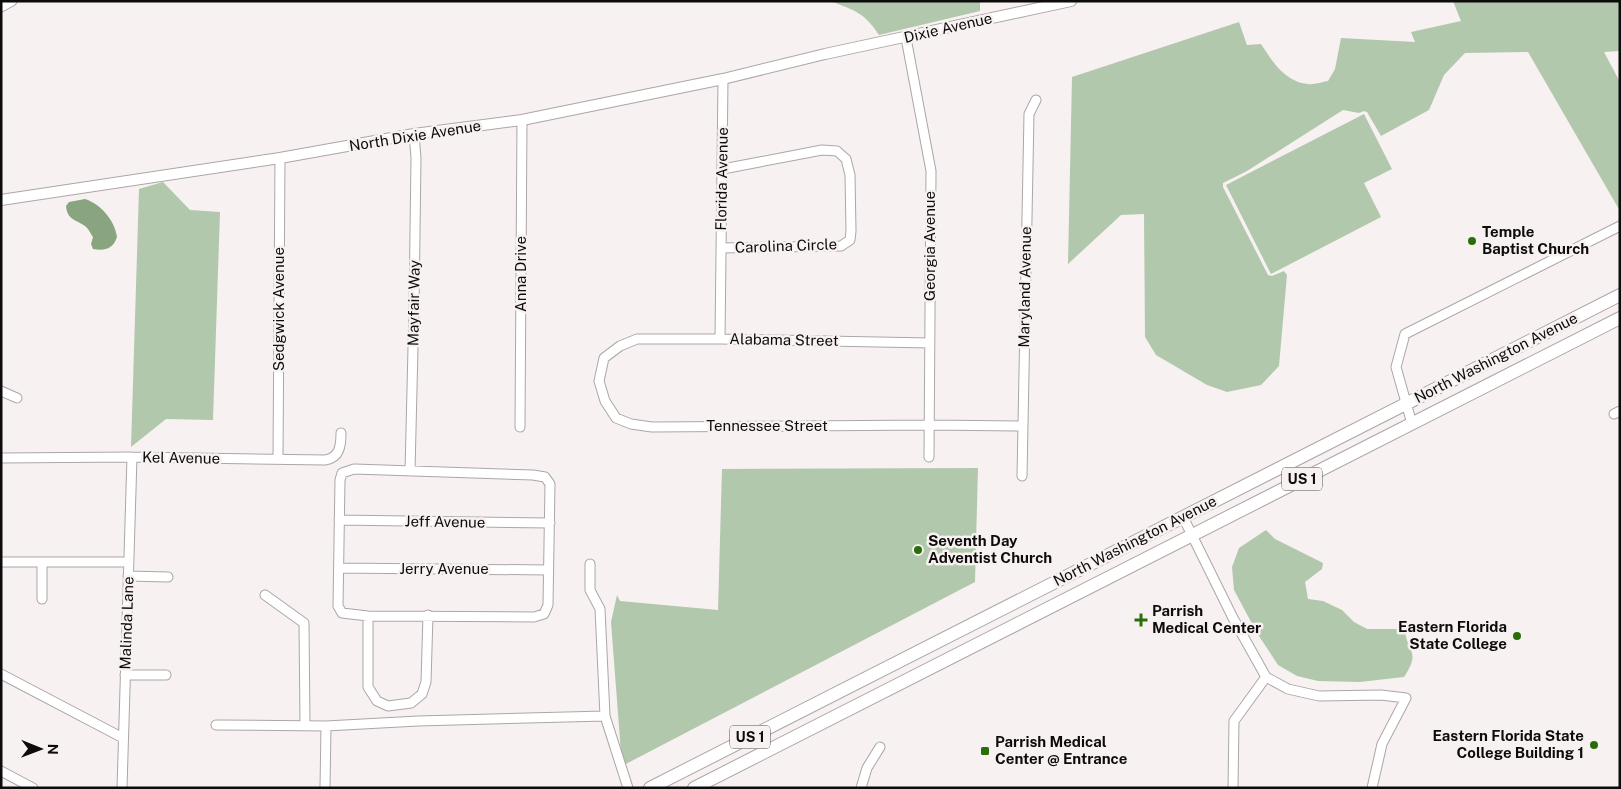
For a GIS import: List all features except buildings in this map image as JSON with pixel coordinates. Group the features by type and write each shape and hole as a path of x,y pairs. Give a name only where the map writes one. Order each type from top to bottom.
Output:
{"main road":[{"name":"North Washington Avenue","path":"650,788 1620,295"},
{"name":"North Washington Avenue","path":"694,788 1620,318"},
{"path":"849,687 858,705"}],"street":[{"path":"1,7 12,1"},
{"name":"Dixie Avenue","path":"825,54 906,38 1044,4 1071,1"},
{"name":"Georgia Avenue","path":"906,38 931,171 929,457"},
{"name":"North Dixie Avenue","path":"1,200 280,158 414,134 522,120 723,79 825,54"},
{"name":"Florida Avenue","path":"720,339 723,79"},
{"name":"Maryland Avenue","path":"1022,476 1029,114 1036,100"},
{"name":"Anna Drive","path":"520,427 522,120"},
{"name":"Mayfair Way","path":"410,471 416,158 414,134"},
{"name":"Carolina Circle","path":"721,248 841,246 850,240 851,231 850,175 846,159 836,151 822,150 723,169"},
{"name":"Sedgwick Avenue","path":"278,460 280,158"},
{"path":"1412,424 1396,367 1405,334 1620,226"},
{"name":"Alabama Street","path":"638,339 930,343"},
{"name":"Tennessee Street","path":"638,339 620,346 604,358 598,381 605,401 616,418 631,424 652,427 1022,426"},
{"path":"1,391 16,398"},
{"name":"Kel Avenue","path":"1,458 132,457 329,460 341,448 341,433"},
{"name":"Malinda Lane","path":"122,788 132,457"},
{"path":"354,469 410,471 533,474 545,477 550,484 550,524 548,605 544,614 534,617 368,616 342,613 338,606 340,480 342,473 354,469"},
{"path":"1183,517 1233,618 1266,677 1288,689 1319,696 1381,695 1406,698 1382,744 1372,788"},
{"name":"Jeff Avenue","path":"339,520 550,524"},
{"path":"1,562 129,562"},
{"path":"42,563 42,599"},
{"path":"590,564 590,590 600,609 605,716 628,788"},
{"name":"Jerry Avenue","path":"339,568 548,570"},
{"path":"128,576 168,577"},
{"path":"265,595 304,623 305,725"},
{"path":"368,616 368,687 377,701 388,706 411,703 422,694 426,682 428,615"},
{"path":"1,674 123,738"},
{"path":"125,675 166,675"},
{"path":"1234,788 1234,721 1266,677"},
{"path":"216,725 326,726 418,721 605,716"},
{"path":"324,788 326,726"},
{"path":"862,788 867,768 880,747"},
{"path":"1,771 33,788"}],"shaded area":[{"path":"831,1 980,1 980,11 879,35 864,17"},
{"path":"1453,1 1620,1 1620,51 1604,52 1620,82 1620,211 1528,52 1465,53 1444,75 1429,110 1381,136 1367,112 1359,113 1343,110 1247,171 1223,183 1223,187 1268,275 1272,276 1284,271 1287,275 1279,366 1261,385 1227,392 1207,385 1156,355 1145,337 1144,214 1121,215 1068,264 1072,77 1239,22 1247,45 1261,44 1280,70 1286,75 1300,82 1313,84 1328,81 1335,69 1341,38 1415,42 1411,32 1461,21"},
{"path":"1364,114 1392,169 1364,183 1381,217 1271,274 1226,185"},
{"path":"163,182 190,210 220,212 213,420 166,419 131,447 139,189"},
{"path":"85,199 102,209 110,219 117,237 111,247 101,250 93,249 91,244 93,237 88,230 68,214 66,206 69,202"},
{"path":"978,468 975,582 622,766 611,622 617,595 620,601 718,610 722,469"},
{"path":"1266,530 1275,539 1323,563 1322,569 1305,582 1308,599 1323,601 1342,610 1354,622 1367,629 1405,629 1412,652 1412,661 1404,677 1360,682 1318,681 1297,676 1278,665 1257,633 1234,590 1232,567 1239,548"}],"place":[{"name":"Temple Baptist Church","path":"1472,241"},
{"name":"Seventh Day Adventist Church","path":"918,550"},
{"name":"Parrish Medical Center","path":"1141,620"},
{"name":"Eastern Florida State College","path":"1517,636"},
{"name":"Eastern Florida State College Building 1","path":"1594,745"},
{"name":"Parrish Medical Center @ Entrance","path":"985,751"}]}
